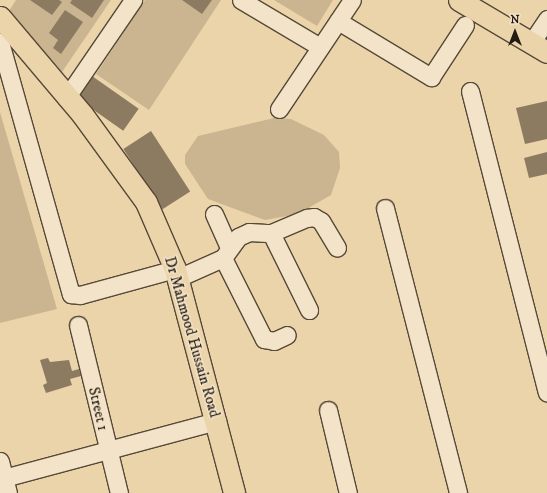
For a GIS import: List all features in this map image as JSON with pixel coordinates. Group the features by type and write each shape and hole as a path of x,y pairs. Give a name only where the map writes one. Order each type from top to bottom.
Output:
{"main road":[{"path":"0,4 3,0"},
{"path":"459,0 539,48"},
{"name":"Dr Mahmood Hussain Road","path":"0,17 66,98 146,202 176,273 217,421 234,493"}],"street":[{"path":"66,98 132,0"},
{"path":"241,0 320,47"},
{"path":"279,109 352,0"},
{"path":"539,48 547,19"},
{"path":"338,21 431,77 465,25"},
{"path":"0,42 72,294 80,295 176,273 226,253 249,232 271,233 314,217 337,248"},
{"path":"470,91 547,392"},
{"path":"385,208 458,493"},
{"path":"214,214 226,253 264,338 274,341 287,335"},
{"path":"271,233 310,310"},
{"name":"Street 1","path":"78,325 107,450 119,493"},
{"path":"328,410 348,493"},
{"path":"0,461 4,483 107,450 217,421"}],"shaded area":[{"path":"16,0 111,0 62,72 9,11"},
{"path":"145,0 221,0 149,110 96,74"},
{"path":"274,0 333,0 317,26"},
{"path":"0,112 57,309 0,323"},
{"path":"274,118 291,119 324,135 339,152 340,168 331,195 298,214 265,220 208,199 185,164 185,155 198,136"}],"building":[{"path":"30,0 59,0 62,2 52,15"},
{"path":"72,0 104,0 92,18 70,3"},
{"path":"182,0 212,0 202,14"},
{"path":"65,10 83,22 61,54 53,48 58,40 49,33"},
{"path":"92,76 139,109 123,131 77,98"},
{"path":"547,101 547,139 525,144 516,108"},
{"path":"151,131 190,191 163,209 123,149"},
{"path":"547,152 547,174 529,178 524,158"},
{"path":"48,358 50,362 69,360 72,371 79,369 81,376 70,379 72,385 46,393 43,385 47,383 40,360"}]}
